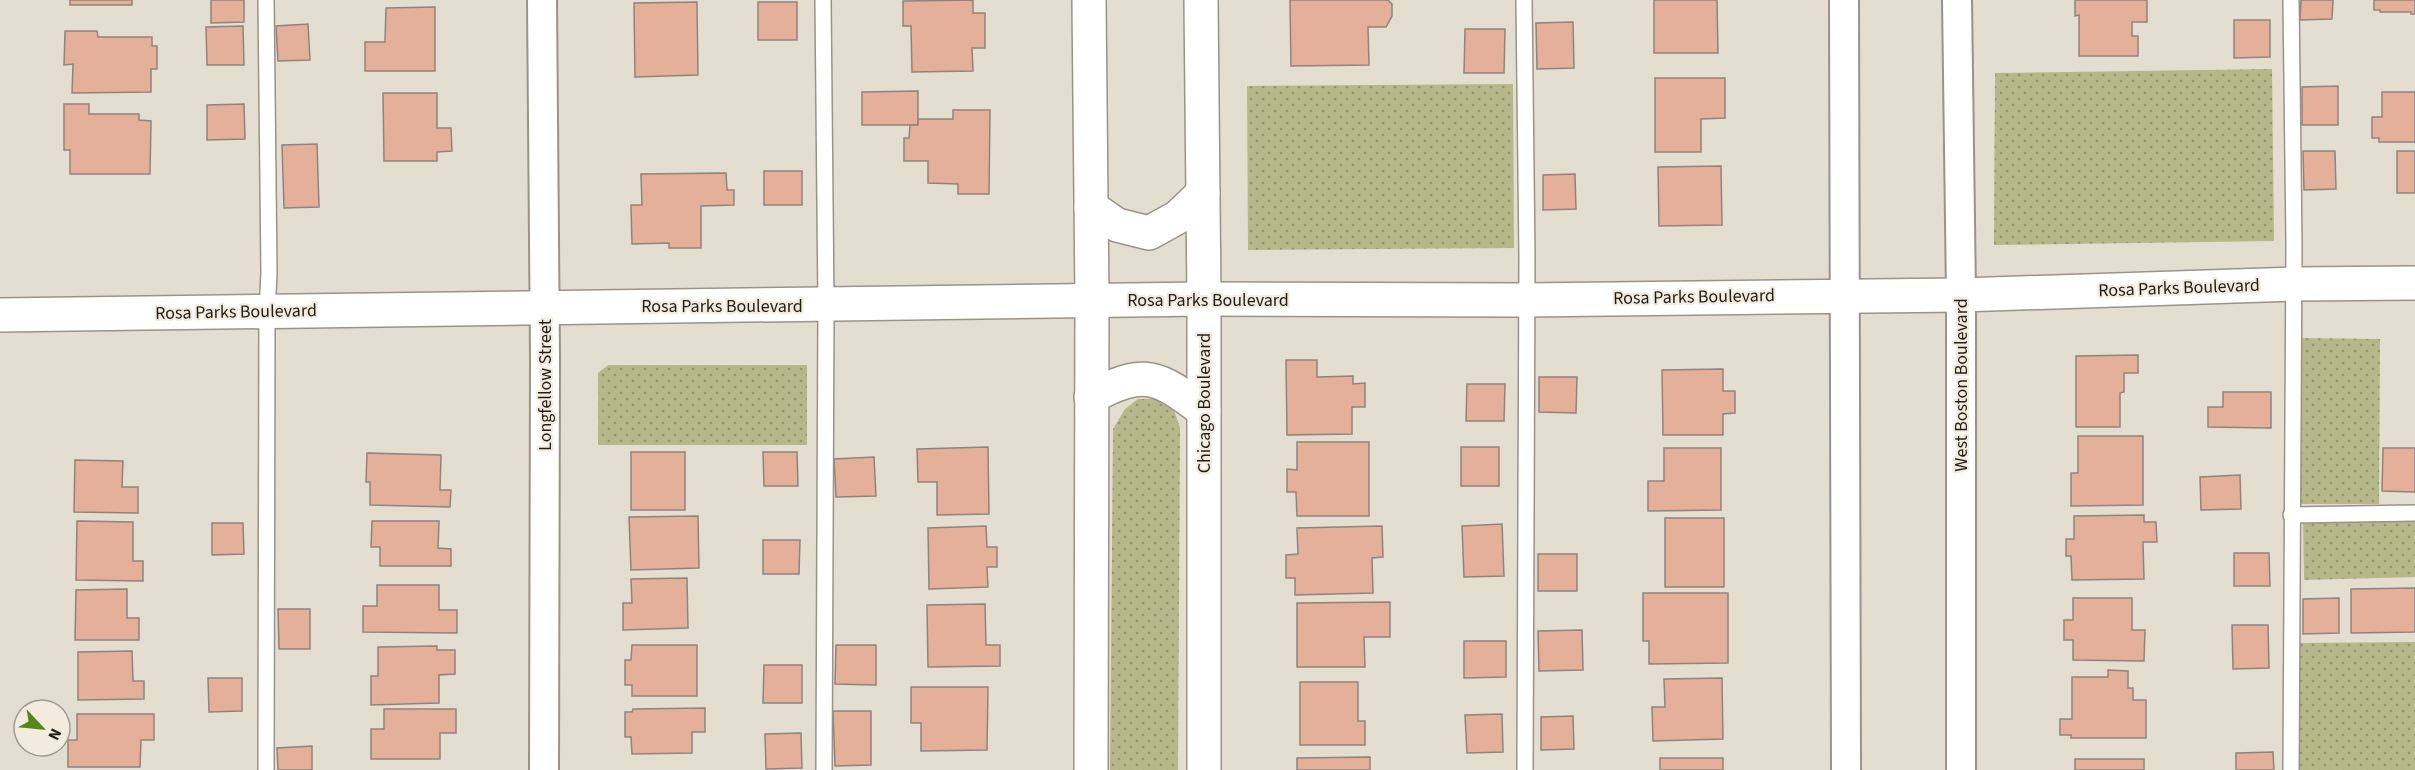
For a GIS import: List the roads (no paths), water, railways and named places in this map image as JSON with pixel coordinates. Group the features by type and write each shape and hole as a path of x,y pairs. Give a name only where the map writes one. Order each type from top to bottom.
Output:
{"street":[{"name":"Longfellow Street","path":"542,0 545,308 544,770"},
{"path":"1089,0 1092,301 1091,770"},
{"name":"Chicago Boulevard","path":"1201,0 1204,299 1204,770"},
{"path":"1844,0 1846,770"},
{"name":"West Boston Boulevard","path":"1957,0 1961,295 1961,770"},
{"path":"1091,207 1117,225 1149,233 1178,216 1203,193"},
{"name":"Rosa Parks Boulevard","path":"0,315 1204,299 1526,300 1961,295 2294,284 2415,283"},
{"path":"1091,397 1116,384 1148,378 1176,390 1204,411"}],"lane":[{"path":"266,0 269,273 266,770"},
{"path":"823,0 826,305 824,770"},
{"path":"1524,0 1525,770"},
{"path":"2291,0 2294,284 2291,770"},
{"path":"2292,515 2415,513"}]}
